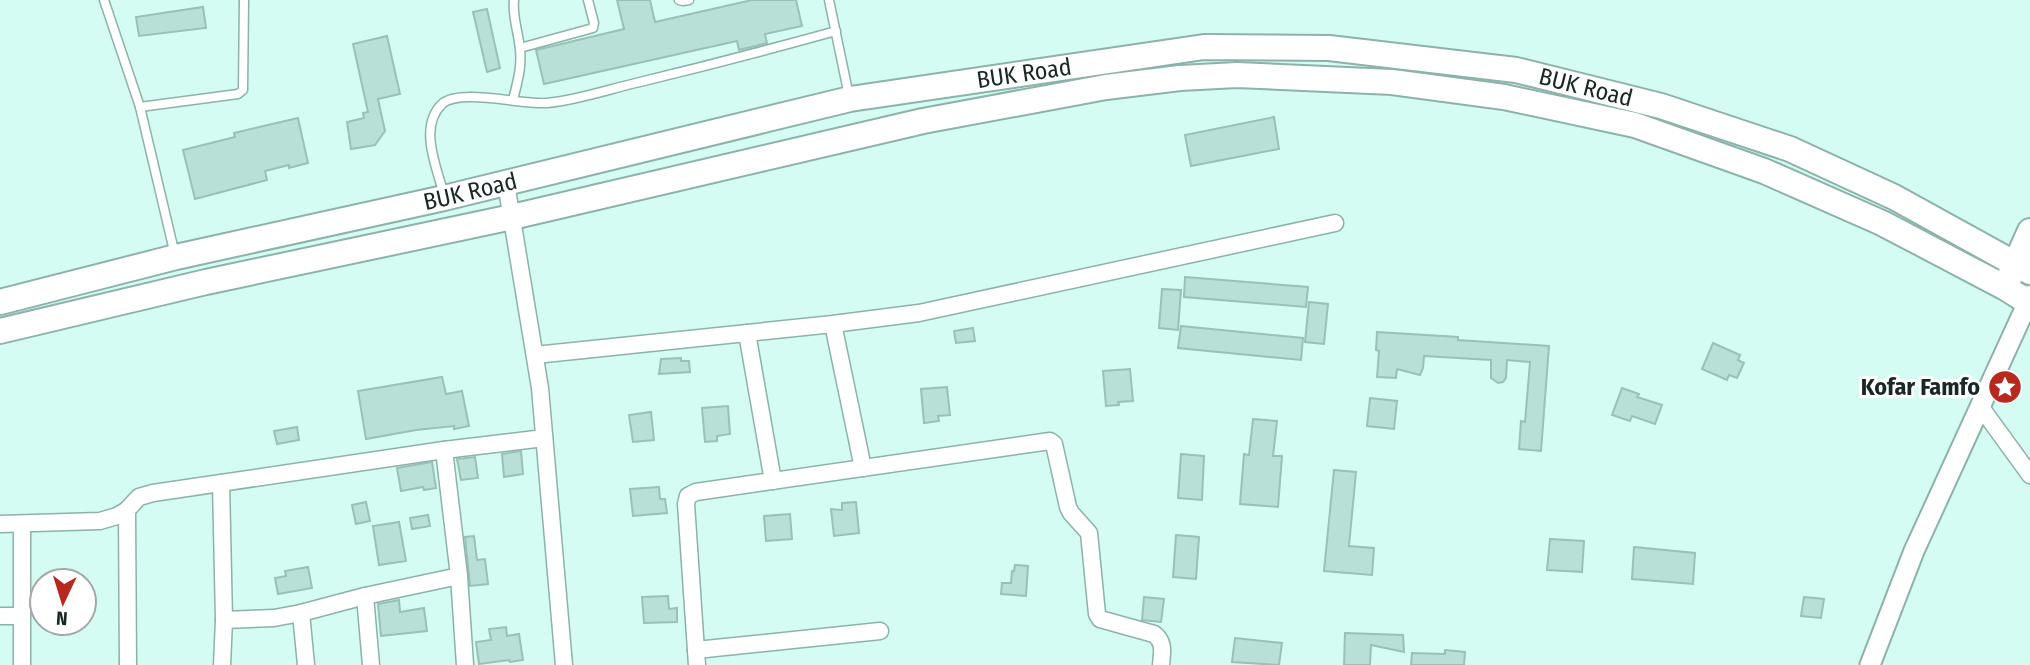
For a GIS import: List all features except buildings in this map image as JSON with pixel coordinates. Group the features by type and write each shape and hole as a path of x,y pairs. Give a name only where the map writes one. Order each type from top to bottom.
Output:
{"main road":[{"name":"BUK Road","path":"0,302 176,257 444,198 850,99 1204,47 1329,48 1517,70 1661,106 1790,149 1894,197 2023,268"},
{"name":"BUK Road","path":"0,331 206,282 512,217 923,121 1106,87 1180,78 1237,75 1392,82 1504,97 1635,125 1764,171 1882,223 2029,300"},
{"path":"2004,288 2023,268 2030,231"}],"street":[{"path":"506,183 540,388 564,665"},
{"path":"535,355 919,313 1335,223"},
{"path":"1870,665 1914,551 2029,300"},
{"path":"833,324 863,468"},
{"path":"747,333 773,481"},
{"path":"1980,406 2030,475"},
{"path":"0,524 100,521 117,516 139,497 153,493 544,438"},
{"path":"880,631 696,658 686,504 688,496 696,492 1049,441 1054,444 1068,507 1088,533 1097,614 1100,620 1154,634 1160,639 1162,646 1161,665"},
{"path":"444,450 459,576 465,665"},
{"path":"221,483 224,620 222,665"},
{"path":"127,510 128,665"},
{"path":"22,524 22,665"},
{"path":"224,620 274,618 301,613 459,576"},
{"path":"365,596 371,665"},
{"path":"301,613 306,665"},
{"path":"0,616 22,616"}],"lane":[{"path":"104,0 139,107 176,257"},
{"path":"139,107 238,94 243,90 244,0"},
{"path":"513,100 521,69 514,0"},
{"path":"520,48 593,28 589,0"},
{"path":"679,0 689,0"},
{"path":"829,0 850,99"},
{"path":"444,198 430,141 431,119 443,103 460,97 543,103 574,100 836,30"}],"place":[{"name":"Kofar Famfo","path":"2005,387"}]}
